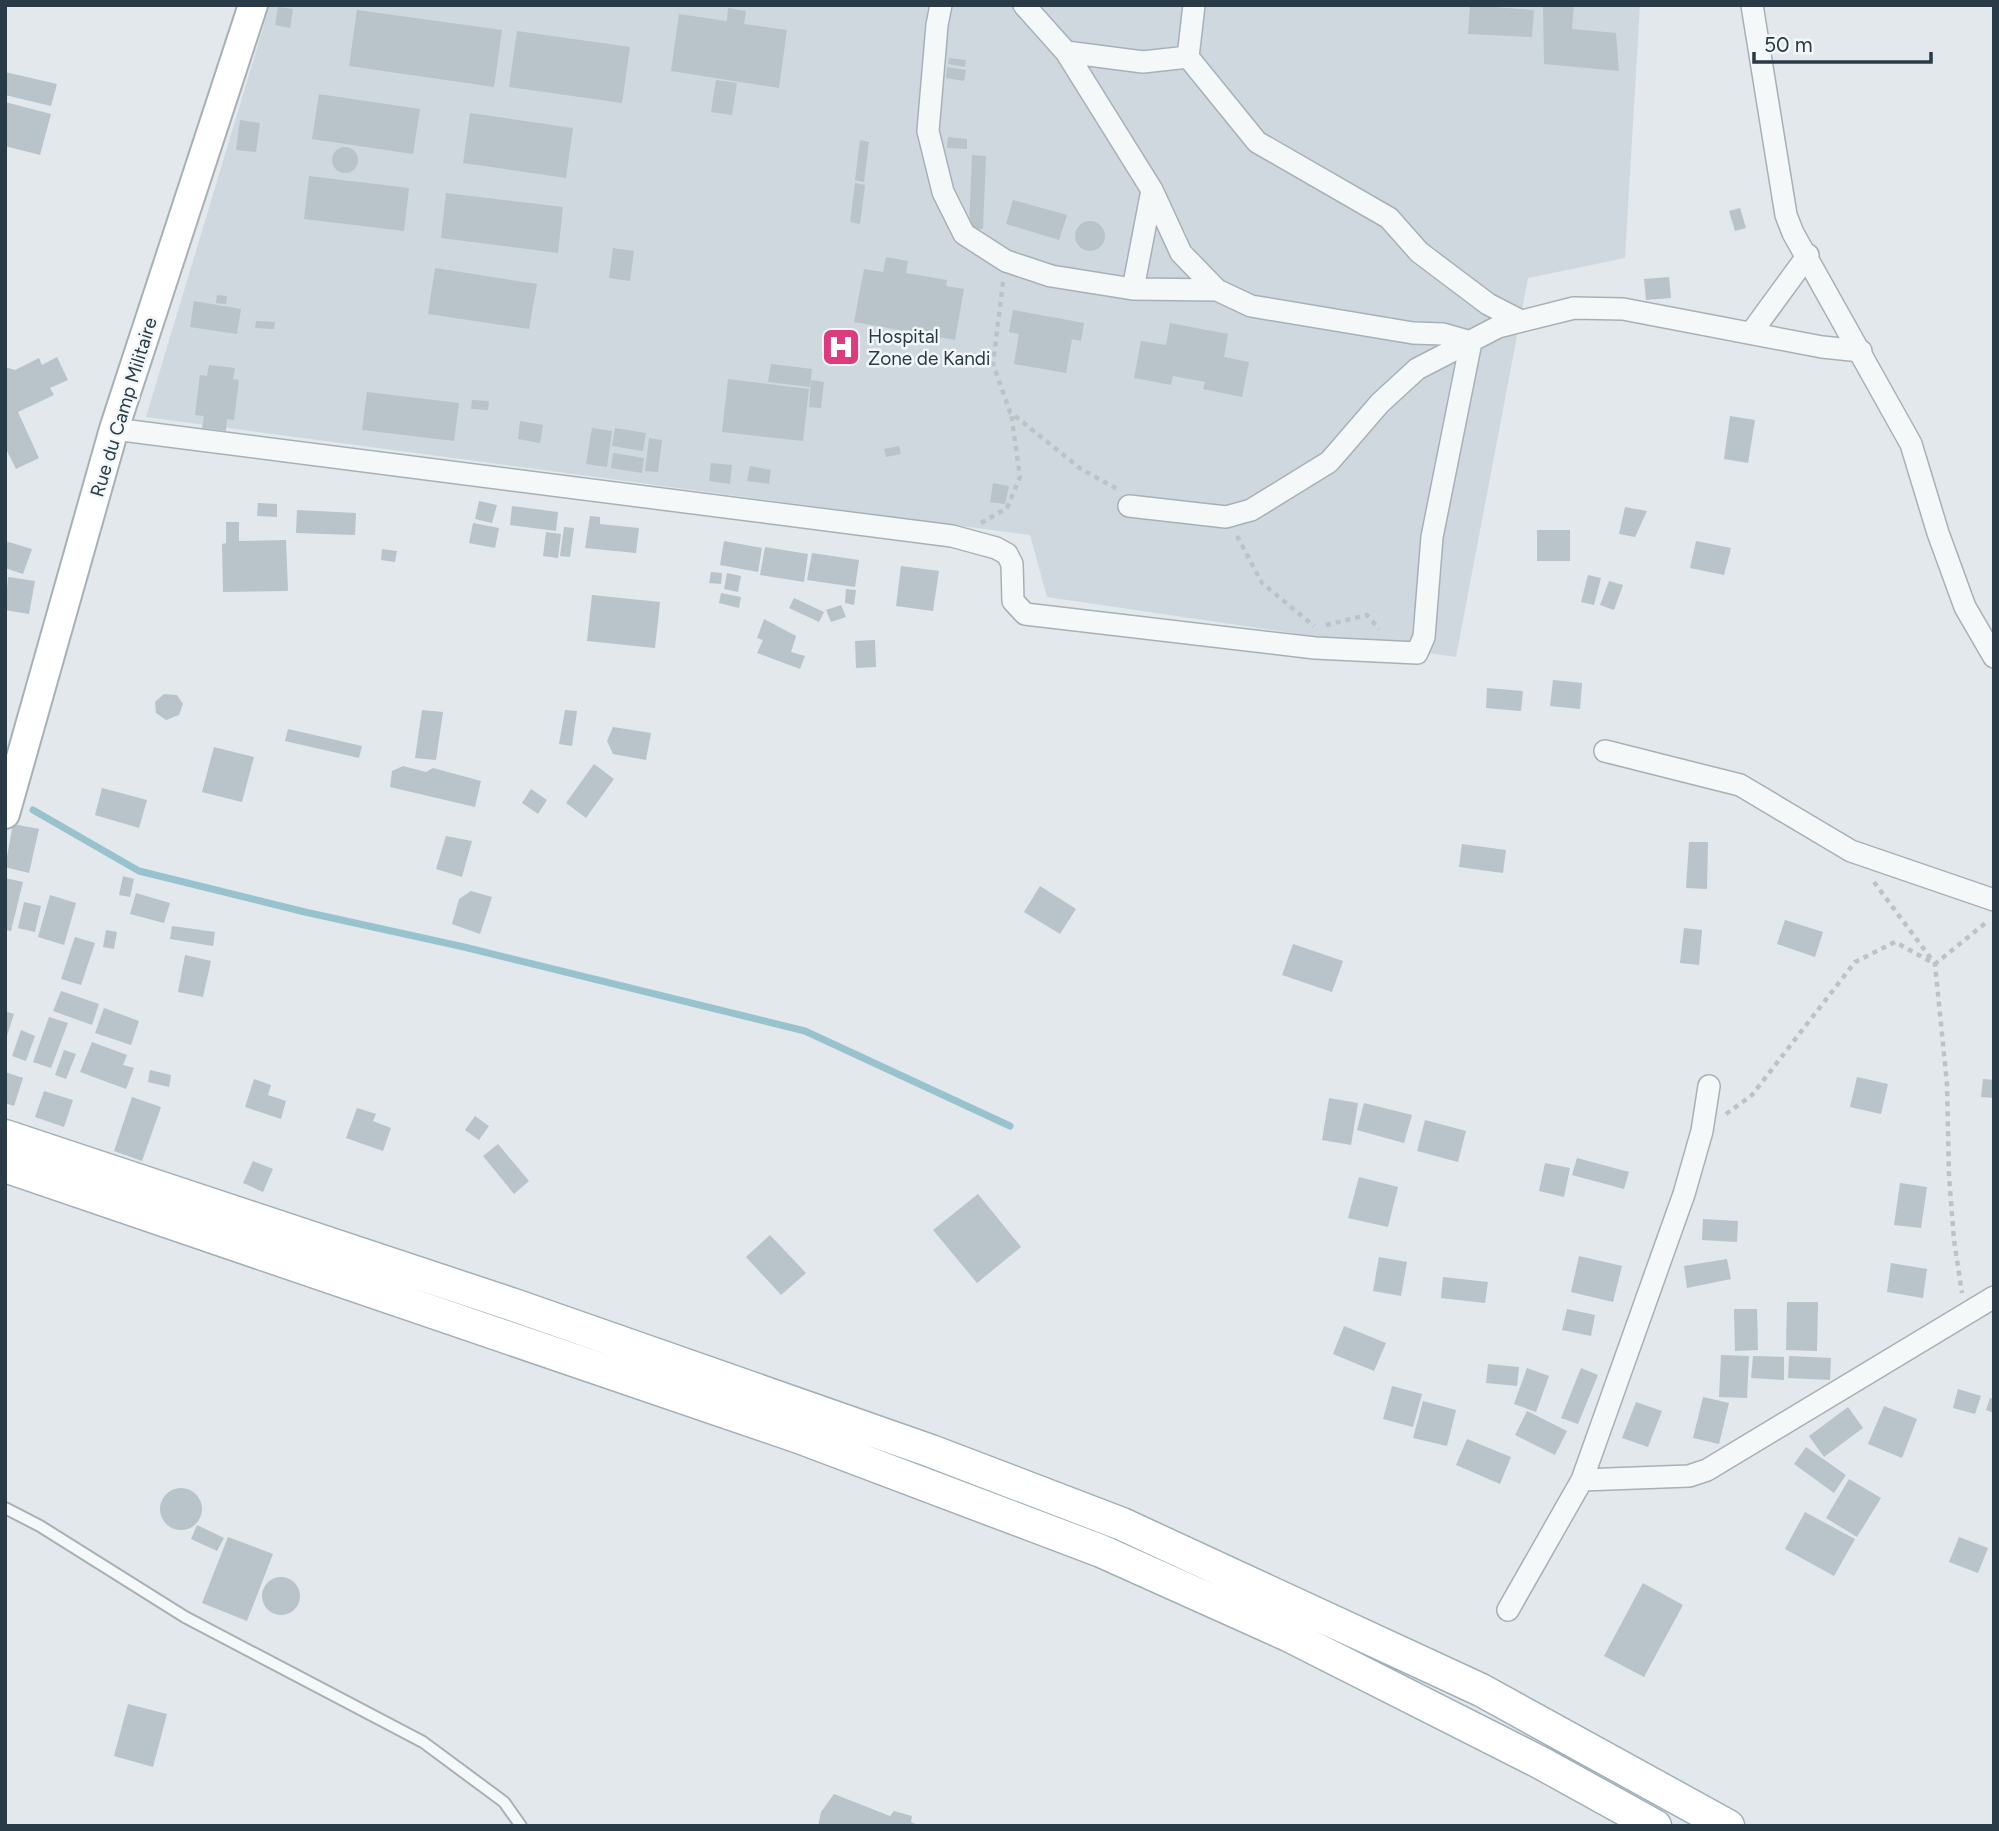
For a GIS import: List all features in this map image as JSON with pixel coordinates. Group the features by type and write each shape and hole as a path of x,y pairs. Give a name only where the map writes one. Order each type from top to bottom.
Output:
{"main road":[{"path":"5,1136 514,1305 931,1451 1122,1524 1481,1690 1728,1826"},
{"path":"5,1166 786,1433 1101,1551 1288,1634 1541,1763 1655,1826"}],"street":[{"name":"Rue du Camp Militaire","path":"5,814 114,429 253,5"},
{"path":"942,5 937,25 928,131 943,192 964,234 1006,261 1051,276 1133,289 1217,290"},
{"path":"1024,5 1066,51 1152,190 1181,253 1217,290 1251,306 1413,332 1443,334 1471,342"},
{"path":"1194,5 1188,57 1257,142 1389,218 1419,252 1488,304 1521,321"},
{"path":"1752,5 1786,215 1793,233 1911,444 1938,533 1965,607 1994,656"},
{"path":"1066,51 1143,62 1188,57"},
{"path":"1133,289 1152,190"},
{"path":"1751,333 1808,256"},
{"path":"1129,506 1226,517 1251,509 1329,462 1380,403 1417,369 1498,327 1574,308 1623,309 1861,351"},
{"path":"114,429 952,536 996,548 1007,554 1012,564 1013,601 1025,614 1315,648 1418,653 1424,637 1432,537 1471,342"},
{"path":"1605,751 1740,785 1851,851 1994,900"},
{"path":"1508,1610 1582,1480 1684,1194 1702,1131 1709,1086"},
{"path":"1582,1480 1689,1476 1707,1470 1965,1312 1994,1297"}],"lane":[{"path":"5,1508 40,1526 185,1618 423,1742 504,1802 521,1826"}],"path":[{"path":"952,536 1007,508 1020,477 1010,412 993,364 1006,261"},
{"path":"1010,412 1081,469 1157,509"},
{"path":"1226,517 1262,583 1316,627 1367,615 1399,654"},
{"path":"1851,851 1935,964 1948,1084 1949,1176 1954,1240 1965,1312"},
{"path":"1935,964 1994,916"},
{"path":"1702,1131 1752,1095 1855,962 1895,943 1935,964"}],"shaded area":[{"name":"Hospital Zone de Kandi","path":"270,5 1640,5 1625,258 1528,278 1456,657 1047,597 1030,535 146,417"}],"building":[{"path":"1470,5 1534,10 1532,37 1468,34"},
{"path":"1543,5 1574,5 1572,29 1616,33 1619,71 1544,64"},
{"path":"278,7 293,9 290,28 275,25"},
{"path":"728,8 746,11 744,24 787,30 779,88 671,71 679,14 727,21"},
{"path":"357,10 502,30 494,87 349,66"},
{"path":"517,31 630,47 622,103 509,87"},
{"path":"949,58 966,60 965,67 948,64"},
{"path":"947,67 966,70 964,81 946,78"},
{"path":"5,72 57,84 51,106 5,95"},
{"path":"716,80 737,83 732,115 711,112"},
{"path":"319,94 420,109 413,154 312,139"},
{"path":"5,102 51,114 40,155 5,146"},
{"path":"470,113 573,128 566,178 463,163"},
{"path":"240,120 260,123 256,152 236,150"},
{"path":"948,137 967,139 967,149 947,148"},
{"path":"860,140 869,142 864,182 855,180"},
{"path":"345,147 354,151 358,160 354,169 345,173 336,169 332,160 336,151"},
{"path":"972,155 986,156 983,229 969,229"},
{"path":"309,176 409,188 404,231 304,219"},
{"path":"855,183 865,185 860,224 850,222"},
{"path":"446,193 563,207 558,253 441,238"},
{"path":"1013,200 1067,215 1059,240 1006,224"},
{"path":"1740,208 1746,228 1735,231 1729,211"},
{"path":"1090,221 1101,225 1105,236 1101,247 1090,251 1079,247 1075,236 1079,225"},
{"path":"613,248 634,251 630,281 609,278"},
{"path":"886,257 908,261 906,273 947,280 946,286 964,289 955,340 854,322 864,269 883,272"},
{"path":"435,268 537,284 529,329 428,314"},
{"path":"1669,277 1671,298 1646,300 1644,279"},
{"path":"217,295 227,296 226,304 216,303"},
{"path":"194,301 241,309 237,334 190,327"},
{"path":"1013,310 1084,323 1081,341 1072,339 1066,373 1014,364 1019,334 1009,332"},
{"path":"256,321 275,322 274,329 255,328"},
{"path":"1170,323 1228,334 1224,357 1249,362 1242,397 1203,389 1205,382 1173,376 1171,385 1134,378 1141,341 1166,345"},
{"path":"825,329 860,334 857,360 821,355"},
{"path":"57,357 68,380 50,388 54,395 18,412 39,458 16,469 5,447 5,367 15,370 39,358 42,365"},
{"path":"771,364 812,369 810,387 768,382"},
{"path":"209,365 235,368 233,379 239,380 234,420 227,419 226,431 202,428 204,416 195,415 200,375 207,376"},
{"path":"728,379 809,389 803,441 722,432"},
{"path":"811,380 824,382 821,408 809,407"},
{"path":"367,392 459,403 454,441 362,430"},
{"path":"472,400 489,401 488,410 471,409"},
{"path":"1730,416 1755,420 1748,463 1724,459"},
{"path":"520,421 543,425 540,443 518,439"},
{"path":"592,428 612,431 607,467 586,464"},
{"path":"615,428 646,433 643,451 612,446"},
{"path":"649,438 662,440 658,472 645,471"},
{"path":"899,446 901,454 886,457 884,449"},
{"path":"613,453 644,458 642,473 611,468"},
{"path":"711,463 732,465 730,484 709,481"},
{"path":"750,466 771,470 769,484 747,481"},
{"path":"993,483 1009,486 1005,504 990,502"},
{"path":"479,501 497,505 492,523 475,519"},
{"path":"258,503 277,504 277,517 257,516"},
{"path":"512,506 558,512 556,531 510,525"},
{"path":"1625,507 1647,511 1635,537 1619,534"},
{"path":"297,510 356,513 355,535 296,533"},
{"path":"590,516 600,517 600,524 639,528 636,553 585,548"},
{"path":"226,522 239,522 239,541 286,540 288,591 223,592 222,544 226,543"},
{"path":"473,523 499,528 495,548 469,543"},
{"path":"564,527 574,528 570,557 560,556"},
{"path":"1537,530 1570,530 1570,561 1537,561"},
{"path":"546,532 561,534 558,558 543,556"},
{"path":"5,541 32,549 23,574 5,568"},
{"path":"724,541 762,548 758,572 720,565"},
{"path":"1696,541 1731,548 1724,575 1690,568"},
{"path":"765,547 808,554 804,582 760,575"},
{"path":"382,549 397,551 395,562 381,560"},
{"path":"812,553 859,560 855,587 807,580"},
{"path":"901,566 939,571 933,611 896,606"},
{"path":"711,572 722,573 721,584 709,583"},
{"path":"727,573 741,576 738,592 724,589"},
{"path":"1588,575 1601,578 1594,605 1581,602"},
{"path":"8,577 35,581 29,614 5,610"},
{"path":"1609,581 1623,585 1614,610 1600,605"},
{"path":"846,589 856,590 854,605 845,603"},
{"path":"721,593 741,597 739,608 719,603"},
{"path":"592,595 660,602 655,648 587,641"},
{"path":"794,598 824,612 819,622 789,608"},
{"path":"841,605 846,617 831,622 826,610"},
{"path":"764,619 796,636 791,652 805,656 800,669 757,653 763,640 757,638"},
{"path":"875,640 876,667 856,668 855,641"},
{"path":"1553,680 1582,683 1580,709 1550,706"},
{"path":"1487,688 1523,691 1521,711 1486,708"},
{"path":"164,694 177,695 183,704 179,715 166,720 156,713 155,702"},
{"path":"422,710 443,712 436,760 415,758"},
{"path":"565,710 577,711 572,746 559,744"},
{"path":"613,727 651,733 646,760 613,754 607,741"},
{"path":"288,729 362,746 359,758 285,741"},
{"path":"214,747 254,757 242,802 202,792"},
{"path":"594,764 614,779 586,818 566,803"},
{"path":"403,766 426,772 433,768 481,781 475,807 390,787 392,771"},
{"path":"102,788 147,800 139,828 95,815"},
{"path":"531,789 547,800 538,814 522,803"},
{"path":"13,824 39,829 29,873 5,867"},
{"path":"446,836 472,841 462,877 436,869"},
{"path":"1689,842 1708,842 1707,889 1686,888"},
{"path":"1462,844 1506,850 1503,873 1459,867"},
{"path":"123,876 134,879 130,897 119,895"},
{"path":"5,878 23,882 11,931 5,930"},
{"path":"1040,886 1076,909 1060,934 1024,912"},
{"path":"471,891 492,897 480,934 452,924 459,899"},
{"path":"136,893 170,903 164,923 130,914"},
{"path":"50,895 76,903 64,945 38,937"},
{"path":"24,902 41,906 35,932 18,928"},
{"path":"1785,920 1823,932 1815,957 1777,944"},
{"path":"172,926 215,932 213,946 170,939"},
{"path":"1684,928 1702,930 1699,965 1680,963"},
{"path":"106,930 117,932 114,949 103,947"},
{"path":"75,937 95,943 81,985 61,979"},
{"path":"1293,944 1343,961 1332,992 1282,975"},
{"path":"185,955 211,961 203,997 178,992"},
{"path":"61,991 99,1004 92,1025 53,1011"},
{"path":"104,1008 139,1021 131,1045 95,1033"},
{"path":"5,1011 14,1014 6,1039 5,1039"},
{"path":"49,1017 68,1023 51,1068 33,1062"},
{"path":"21,1030 35,1036 26,1061 12,1056"},
{"path":"92,1042 127,1055 123,1065 134,1068 126,1089 80,1072"},
{"path":"64,1050 76,1054 66,1079 55,1075"},
{"path":"150,1070 171,1075 169,1087 148,1082"},
{"path":"5,1072 23,1078 14,1106 5,1103"},
{"path":"1857,1077 1888,1084 1881,1114 1850,1107"},
{"path":"254,1079 271,1085 268,1095 286,1101 281,1119 245,1107"},
{"path":"1983,1079 1994,1080 1994,1098 1981,1097"},
{"path":"44,1091 73,1100 64,1127 35,1117"},
{"path":"132,1097 161,1107 142,1161 114,1151"},
{"path":"1329,1098 1358,1103 1351,1145 1322,1140"},
{"path":"1364,1103 1412,1115 1404,1143 1357,1130"},
{"path":"357,1108 376,1114 373,1121 391,1128 383,1151 346,1138"},
{"path":"475,1116 489,1126 479,1140 465,1130"},
{"path":"1425,1120 1466,1131 1458,1162 1417,1151"},
{"path":"498,1144 529,1181 514,1194 483,1156"},
{"path":"1577,1158 1629,1172 1624,1189 1572,1175"},
{"path":"253,1161 273,1169 263,1192 243,1183"},
{"path":"1545,1163 1570,1168 1564,1197 1539,1191"},
{"path":"1359,1177 1398,1187 1388,1227 1348,1218"},
{"path":"1900,1183 1927,1187 1921,1228 1894,1225"},
{"path":"978,1194 1021,1247 977,1283 933,1230"},
{"path":"1703,1219 1738,1221 1737,1242 1702,1240"},
{"path":"770,1235 806,1273 781,1295 746,1257"},
{"path":"1579,1256 1622,1266 1613,1302 1571,1292"},
{"path":"1379,1257 1407,1262 1401,1296 1373,1291"},
{"path":"1727,1259 1731,1279 1687,1288 1684,1266"},
{"path":"1891,1263 1927,1269 1923,1298 1887,1292"},
{"path":"1443,1277 1488,1282 1485,1303 1441,1298"},
{"path":"1787,1302 1818,1302 1817,1351 1786,1350"},
{"path":"1567,1309 1595,1315 1591,1336 1562,1330"},
{"path":"1734,1309 1757,1309 1758,1350 1735,1351"},
{"path":"1344,1326 1386,1343 1374,1371 1333,1354"},
{"path":"1721,1355 1749,1356 1747,1398 1719,1397"},
{"path":"1753,1356 1784,1357 1784,1380 1751,1378"},
{"path":"1789,1356 1831,1358 1830,1380 1788,1378"},
{"path":"1488,1364 1519,1367 1517,1386 1486,1383"},
{"path":"1527,1368 1549,1376 1536,1412 1514,1404"},
{"path":"1581,1368 1598,1375 1578,1424 1561,1418"},
{"path":"1392,1386 1422,1394 1413,1427 1383,1419"},
{"path":"1958,1389 1981,1396 1975,1414 1953,1408"},
{"path":"1703,1397 1729,1403 1719,1444 1693,1438"},
{"path":"1990,1398 1994,1399 1994,1413 1986,1410"},
{"path":"1423,1401 1456,1410 1447,1446 1413,1438"},
{"path":"1636,1402 1662,1411 1648,1447 1622,1438"},
{"path":"1884,1406 1917,1419 1902,1458 1868,1444"},
{"path":"1848,1407 1863,1428 1824,1457 1809,1436"},
{"path":"1527,1411 1567,1431 1555,1455 1515,1435"},
{"path":"1467,1439 1511,1457 1500,1484 1456,1465"},
{"path":"1806,1447 1846,1475 1834,1493 1794,1464"},
{"path":"1849,1479 1881,1498 1857,1537 1826,1518"},
{"path":"181,1488 196,1494 202,1509 196,1524 181,1530 166,1524 160,1509 166,1494"},
{"path":"1805,1512 1855,1539 1834,1576 1785,1549"},
{"path":"197,1525 224,1538 217,1551 191,1539"},
{"path":"228,1537 273,1554 247,1621 202,1603"},
{"path":"1959,1537 1988,1548 1978,1573 1949,1562"},
{"path":"281,1577 294,1583 300,1596 294,1609 281,1615 268,1609 262,1596 268,1583"},
{"path":"1643,1583 1683,1605 1644,1677 1604,1656"},
{"path":"128,1704 167,1714 153,1767 114,1756"},
{"path":"834,1794 890,1816 894,1811 912,1816 911,1822 920,1826 818,1826 821,1812"}],"waterway":[{"path":"33,810 139,871 805,1031 1010,1126"}],"place":[{"name":"Hospital Zone de Kandi","path":"841,347"}]}
